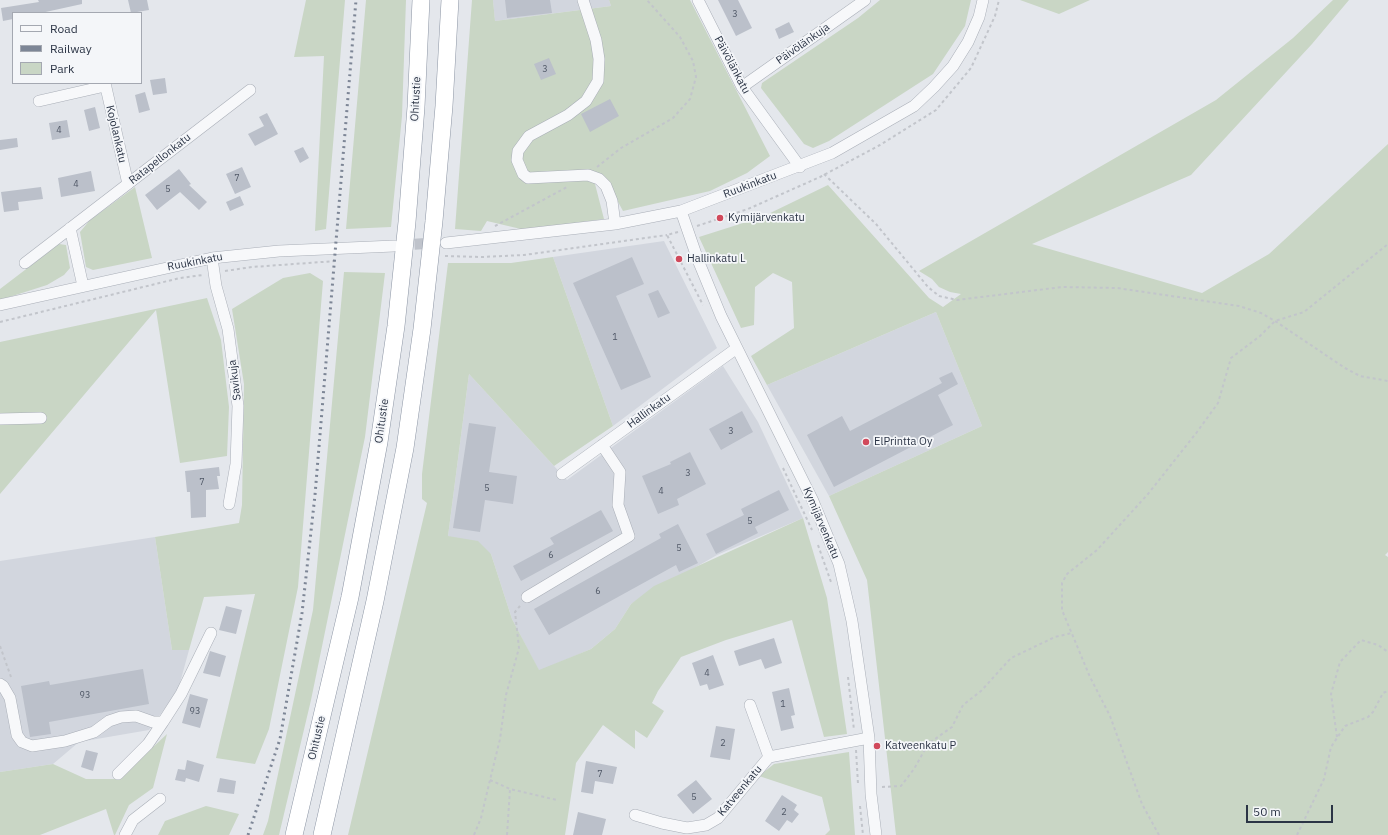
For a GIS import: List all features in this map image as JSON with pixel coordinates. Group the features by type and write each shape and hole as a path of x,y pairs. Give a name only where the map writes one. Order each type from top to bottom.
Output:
{"highway":[{"name":"Ohitustie","path":"294,835 350,597 379,442 396,326 407,222 416,107 421,0"},
{"path":"322,835 373,608 405,448 422,329 434,221 444,106 450,0"}],"street":[{"path":"583,0 596,40 599,59 598,81 586,101 568,115 530,136 518,151 516,160 523,174 528,178 588,175 599,179 606,186 612,200 615,224"},
{"name":"Päivölänkatu","path":"698,0 742,87 800,167"},
{"name":"Päivölänkuja","path":"742,87 864,0"},
{"name":"Ruukinkatu","path":"446,243 478,241 615,224 681,211 800,167 832,153 914,106 953,66 968,42 979,17 983,0"},
{"path":"39,101 105,85"},
{"name":"Kojolankatu","path":"105,85 128,184"},
{"name":"Ratapellonkatu","path":"25,263 250,90"},
{"name":"Kymijärvenkatu","path":"681,211 686,230 722,316 813,501 839,564 852,621 869,738 871,794 876,835"},
{"path":"70,228 83,286"},
{"name":"Ruukinkatu","path":"0,306 212,258 279,251 394,246"},
{"name":"Savikuja","path":"212,258 213,273 228,329 238,406 236,464 229,504"},
{"name":"Hallinkatu","path":"562,474 737,348"},
{"path":"0,419 41,418"},
{"path":"527,597 629,536 618,505 620,472 602,445"},
{"path":"118,774 148,744 163,722 181,694 211,633"},
{"path":"0,684 3,686 10,698 17,735 22,742 32,746 65,741 94,732 109,721 121,717 136,716 153,722 163,722"},
{"path":"750,704 769,757"},
{"name":"Katveenkatu","path":"635,815 662,823 687,828 706,825 718,818 769,757 869,738"},
{"path":"125,835 133,820 160,799"}],"path":[{"path":"478,241 496,225 588,175 621,148 674,118 690,99 696,77 693,61 680,37 647,0"},
{"path":"443,256 482,257 524,255 667,235 748,209 824,174 880,145 936,110 971,68 995,16 999,0"},
{"path":"824,174 876,224 928,287 939,296 957,300 1062,286 1117,288 1239,306 1261,313 1275,321 1345,368 1360,376 1388,381"},
{"path":"667,235 704,307"},
{"path":"1159,835 1142,804 1110,716 1090,677 1062,610 1062,583 1067,574 1096,550 1148,494 1218,403 1232,358 1260,336 1275,321 1304,312 1388,244"},
{"path":"0,322 180,278 252,267 340,261"},
{"path":"780,462 812,531"},
{"path":"816,538 833,588"},
{"path":"474,835 481,818 500,739 506,695 519,648 515,612 527,597"},
{"path":"859,796 871,794 883,786 901,786 914,769 928,744 952,727 963,705 981,691 1011,658 1055,637 1072,633"},
{"path":"1337,738 1331,694 1340,662 1361,640 1378,645 1388,652"},
{"path":"0,646 12,682"},
{"path":"847,670 855,740 863,835"},
{"path":"1297,835 1324,779 1331,747 1345,726 1368,717 1373,712 1383,694 1388,691"},
{"path":"490,780 510,789 557,800"},
{"path":"506,835 510,789"}],"shaded area":[{"path":"493,0 609,0 611,6 495,21"},
{"path":"664,241 717,348 613,426 553,257"},
{"path":"936,312 982,426 829,496 767,385"},
{"path":"723,366 758,422 803,518 717,555 631,604 615,629 591,649 539,671 512,619 491,554 448,536 469,374 567,480"},
{"path":"155,537 172,650 189,650 178,690 149,730 79,742 53,764 0,772 0,561"}],"green space":[{"path":"306,0 345,0 326,229 315,231 324,56 294,57"},
{"path":"366,0 406,0 402,116 391,227 346,229"},
{"path":"472,0 493,0 495,21 611,6 609,0 690,0 770,156 747,173 710,191 623,211 604,176 595,184 604,219 525,230 487,221 481,231 455,229"},
{"path":"880,0 971,0 965,26 933,74 829,141 813,148 804,144 761,88 762,83 858,18"},
{"path":"1020,0 1090,0 1059,14"},
{"path":"1333,0 1349,0 1312,44 1191,175 1032,244 1202,293 1269,254 1388,144 1388,552 1385,555 1388,557 1388,835 896,835 867,580 829,496 982,426 936,312 767,385 751,356 794,328 792,282 773,273 755,287 754,325 741,328 699,237 762,217 828,185 929,298 943,307 961,294 950,292 939,287 932,279 919,271 1216,100 1293,38"},
{"path":"135,187 152,258 93,270 86,267 80,232 90,220"},
{"path":"59,244 66,245 70,268 64,275 47,285 0,300 0,289"},
{"path":"553,257 613,426 554,466 469,374 448,536 478,541 491,554 512,619 539,670 591,649 615,629 631,604 654,586 803,518 827,598 847,734 824,737 792,620 726,640 681,657 658,691 652,703 664,711 647,738 635,730 635,749 603,725 576,763 565,835 348,835 427,503 422,499 422,474 448,263 511,263"},
{"path":"344,272 385,273 365,437 311,700 279,835 263,835 268,821 313,610"},
{"path":"310,273 323,281 298,587 269,729 255,764 216,758 255,594 204,597 189,650 172,650 155,537 239,523 242,505 244,384 232,309 283,278"},
{"path":"207,298 221,340 229,407 227,456 180,463 156,310 0,494 0,342"},
{"path":"167,734 153,788 129,805 115,835 106,809 40,835 0,835 0,772 53,764 86,779 119,779"},
{"path":"849,752 855,835 825,835 830,830 822,797 759,776 774,764"},
{"path":"206,806 239,814 229,835 158,835 165,821"}],"building":[{"path":"38,0 82,0 82,4 46,12 12,12 12,19 3,21 1,8 39,2"},
{"path":"128,0 147,0 149,10 131,12"},
{"path":"505,0 550,0 552,13 507,18"},
{"path":"718,0 738,0 752,28 736,36"},
{"path":"789,22 794,32 779,39 775,29"},
{"path":"549,58 556,74 541,80 534,64"},
{"path":"165,78 167,93 153,95 150,80"},
{"path":"145,92 150,110 139,113 135,95"},
{"path":"610,99 619,116 590,132 581,114"},
{"path":"95,107 100,128 89,131 84,110"},
{"path":"267,113 278,134 255,146 248,134 264,126 259,117"},
{"path":"67,120 70,137 52,140 49,123"},
{"path":"17,138 18,147 0,150 0,140"},
{"path":"303,147 309,158 300,163 294,151"},
{"path":"242,167 251,187 235,194 226,174"},
{"path":"179,169 191,184 189,185 207,202 199,210 180,192 157,210 145,195"},
{"path":"91,171 95,191 61,197 58,178"},
{"path":"41,187 43,199 18,202 19,210 4,212 1,192"},
{"path":"240,196 244,205 230,211 226,202"},
{"path":"632,257 644,284 616,296 651,377 621,390 573,283"},
{"path":"658,290 670,313 658,318 648,294"},
{"name":"ElPrintta Oy","path":"952,372 958,384 938,395 953,425 834,487 807,435 842,416 850,431 942,383 939,378"},
{"path":"742,411 753,432 721,450 709,429"},
{"path":"469,423 496,427 489,472 517,476 513,504 485,500 480,532 453,528"},
{"path":"690,452 706,484 677,499 679,505 658,514 642,476 671,464 670,462"},
{"path":"219,467 220,476 217,476 219,489 206,490 206,517 191,518 190,492 187,492 185,471"},
{"path":"779,490 789,510 755,527 758,533 716,554 706,534 744,515 741,509"},
{"path":"601,510 613,531 521,581 513,566 554,544 550,538"},
{"path":"678,524 698,563 679,572 676,565 549,635 534,609 661,538 659,534"},
{"path":"226,606 242,610 236,634 219,630"},
{"path":"774,638 782,663 765,669 761,659 739,666 734,651"},
{"path":"210,651 226,656 220,677 203,673"},
{"path":"713,655 724,685 709,690 707,684 700,686 692,663"},
{"path":"143,669 149,704 49,722 51,734 30,737 21,686 49,681 50,685"},
{"path":"789,688 795,715 791,716 794,728 781,731 772,692"},
{"path":"190,694 208,699 200,728 182,723"},
{"path":"716,726 735,729 730,760 710,757"},
{"path":"86,750 98,753 93,771 81,767"},
{"path":"187,760 204,765 199,782 186,778 185,782 175,780 178,769 185,770"},
{"path":"586,761 617,767 613,784 595,781 593,794 581,792"},
{"path":"220,778 236,781 234,794 217,792"},
{"path":"696,780 712,799 693,814 677,795"},
{"path":"782,795 797,805 794,810 799,814 792,823 787,820 779,831 765,821"},
{"path":"578,812 606,819 602,835 573,835"}],"tunnel":[{"path":"398,245 437,243"}],"railway":[{"path":"248,835 280,739 302,613 315,495 356,0"}],"place":[{"name":"Kymijärvenkatu","path":"720,218"},
{"name":"Hallinkatu L","path":"679,259"},
{"name":"ElPrintta Oy","path":"866,442"},
{"name":"Katveenkatu P","path":"877,746"}]}
